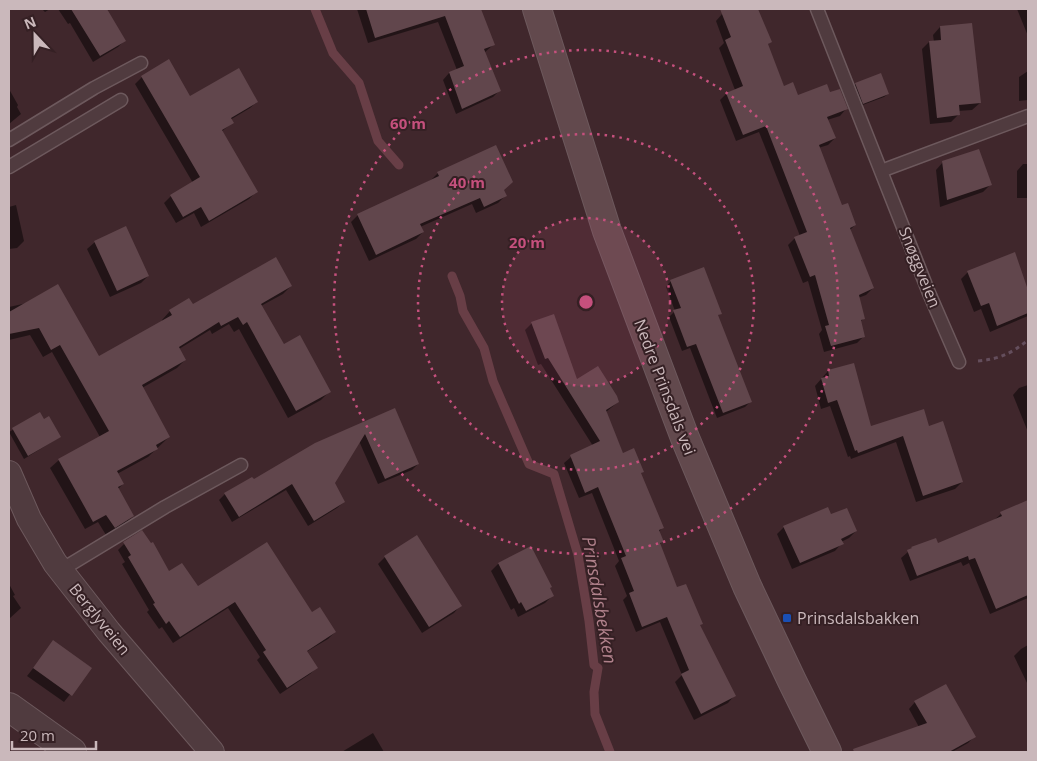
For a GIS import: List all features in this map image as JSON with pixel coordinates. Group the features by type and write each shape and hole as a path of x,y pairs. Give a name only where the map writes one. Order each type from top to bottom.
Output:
{"main road":[{"name":"Nedre Prinsdals vei","path":"536,9 607,231 681,429 744,577 825,751"}],"street":[{"name":"Berglyveien","path":"9,473 30,519 44,545 61,570 109,632 212,752"},
{"path":"9,707 72,752"}],"lane":[{"name":"Snøggveien","path":"817,9 929,293 960,362"},
{"path":"9,140 94,88 141,63"},
{"path":"9,167 121,100"},
{"path":"881,171 1028,116"},
{"path":"61,570 165,507 240,465"}],"path":[{"path":"960,362 996,359 1007,355 1028,340"}],"building":[{"path":"71,9 107,9 126,41 100,56"},
{"path":"366,9 481,9 495,45 484,49 501,91 462,109 449,72 464,66 445,16 375,38"},
{"path":"720,9 758,9 772,42 768,44 784,86 793,82 798,95 827,84 830,92 840,89 848,109 827,117 836,138 819,145 842,205 848,203 856,225 850,228 874,288 859,295 865,319 861,320 865,337 831,346 825,326 829,325 815,275 810,277 794,237 807,232 766,126 743,135 726,93 743,86 725,40 731,37"},
{"path":"972,23 981,103 959,105 960,115 937,118 929,41 941,40 940,26"},
{"path":"169,59 190,96 239,68 258,102 231,118 234,123 222,130 258,192 209,221 201,207 183,217 170,195 200,177 141,76"},
{"path":"881,73 889,94 863,104 855,83"},
{"path":"496,145 513,182 504,190 507,196 484,207 480,198 420,224 424,232 376,255 357,214 439,176 437,172"},
{"path":"979,149 992,185 947,200 942,161"},
{"path":"126,226 149,276 117,291 94,241"},
{"path":"1015,252 1028,290 1028,313 997,326 989,303 981,306 967,271"},
{"path":"276,257 292,286 261,304 284,344 300,335 331,392 296,411 247,322 243,325 238,317 221,326 219,322 179,347 186,360 142,385 170,437 156,445 158,449 117,471 124,484 118,487 134,516 115,528 106,515 93,522 58,459 109,431 60,345 51,350 39,328 9,334 9,312 58,284 99,356 172,315 169,310 189,298 193,304"},
{"path":"704,267 722,314 718,315 752,402 723,413 696,344 687,347 673,310 681,308 670,280"},
{"path":"554,314 577,379 598,366 617,396 619,402 606,410 623,453 634,448 644,472 641,473 664,528 659,530 664,542 660,543 677,587 686,584 703,624 700,625 736,696 701,714 681,674 689,670 667,617 642,627 629,593 634,591 621,558 626,556 598,487 585,493 570,455 600,441 548,358 545,359 531,322"},
{"path":"854,363 871,426 924,409 929,426 943,421 963,482 923,496 903,436 858,453 857,450 855,451 837,400 828,403 821,378 829,376 828,370"},
{"path":"395,408 419,464 385,479 365,434 335,483 345,502 314,521 292,484 239,517 224,493 252,477 254,479 315,443"},
{"path":"40,412 44,419 49,416 61,437 28,456 12,428"},
{"path":"1028,500 1028,595 996,609 975,558 969,560 968,556 917,576 907,550 911,547 936,538 938,543 1002,516 1000,512"},
{"path":"828,507 831,514 847,508 857,531 841,539 844,544 800,563 783,526"},
{"path":"142,530 151,543 153,542 169,571 182,563 198,586 267,542 312,612 320,607 336,632 307,651 318,668 287,688 263,652 266,650 235,602 180,637 169,621 166,624 153,604 155,603 128,557 131,555 123,542"},
{"path":"417,535 462,606 429,627 384,556"},
{"path":"531,546 552,587 550,588 554,596 526,611 521,602 519,604 498,563"},
{"path":"53,640 92,668 72,696 33,668"},
{"path":"946,684 976,737 949,752 854,752 853,749 927,723 914,701"}],"waterway":[{"name":"Prinsdalsbekken","path":"315,9 333,53 359,83 378,141 399,165"},
{"name":"Prinsdalsbekken","path":"452,276 460,296 463,311 484,348 493,381 529,464 554,474 578,555 594,665 598,668 594,692 595,714 610,752"}],"place":[{"name":"Prinsdalsbakken","path":"787,618"}]}
